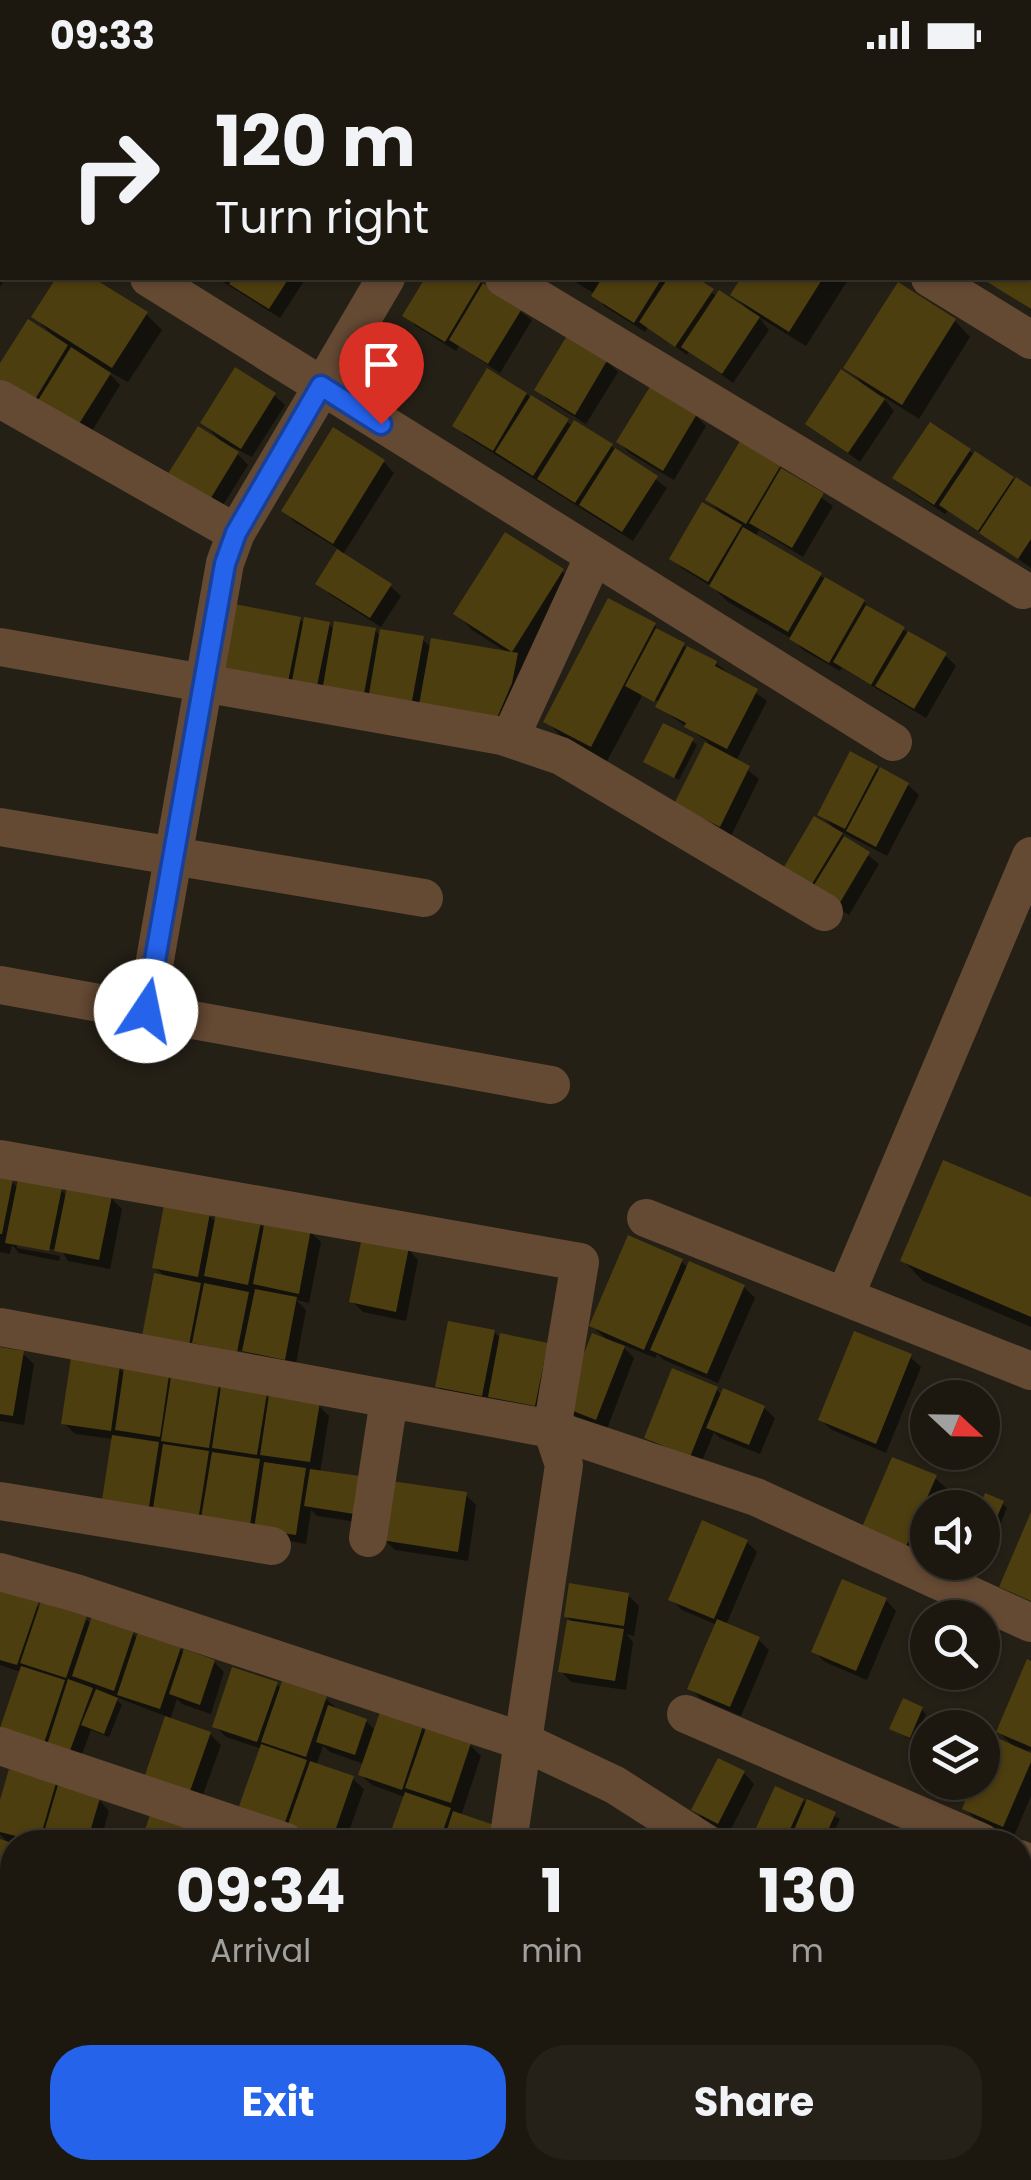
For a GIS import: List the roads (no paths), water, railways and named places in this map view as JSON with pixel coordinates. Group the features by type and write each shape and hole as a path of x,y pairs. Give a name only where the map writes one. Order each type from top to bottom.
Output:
{"street":[{"path":"153,280 892,742"},
{"path":"146,1011 225,564 236,533 385,280"},
{"path":"507,280 1023,590"},
{"path":"933,280 1031,340"},
{"path":"0,399 236,533"},
{"path":"510,738 594,556"},
{"path":"0,647 510,738 561,756 824,912"},
{"path":"0,827 424,898"},
{"path":"845,1296 1031,856"},
{"path":"0,985 552,1085"},
{"path":"0,1158 580,1262 552,1429 564,1465 510,1830"},
{"path":"646,1218 1031,1371"},
{"path":"0,1327 552,1429 756,1496 1031,1623"},
{"path":"368,1538 389,1399"},
{"path":"0,1501 272,1546"},
{"path":"0,1572 76,1593 522,1741 615,1785 685,1830"},
{"path":"686,1714 953,1830"},
{"path":"0,1746 250,1830"}]}
